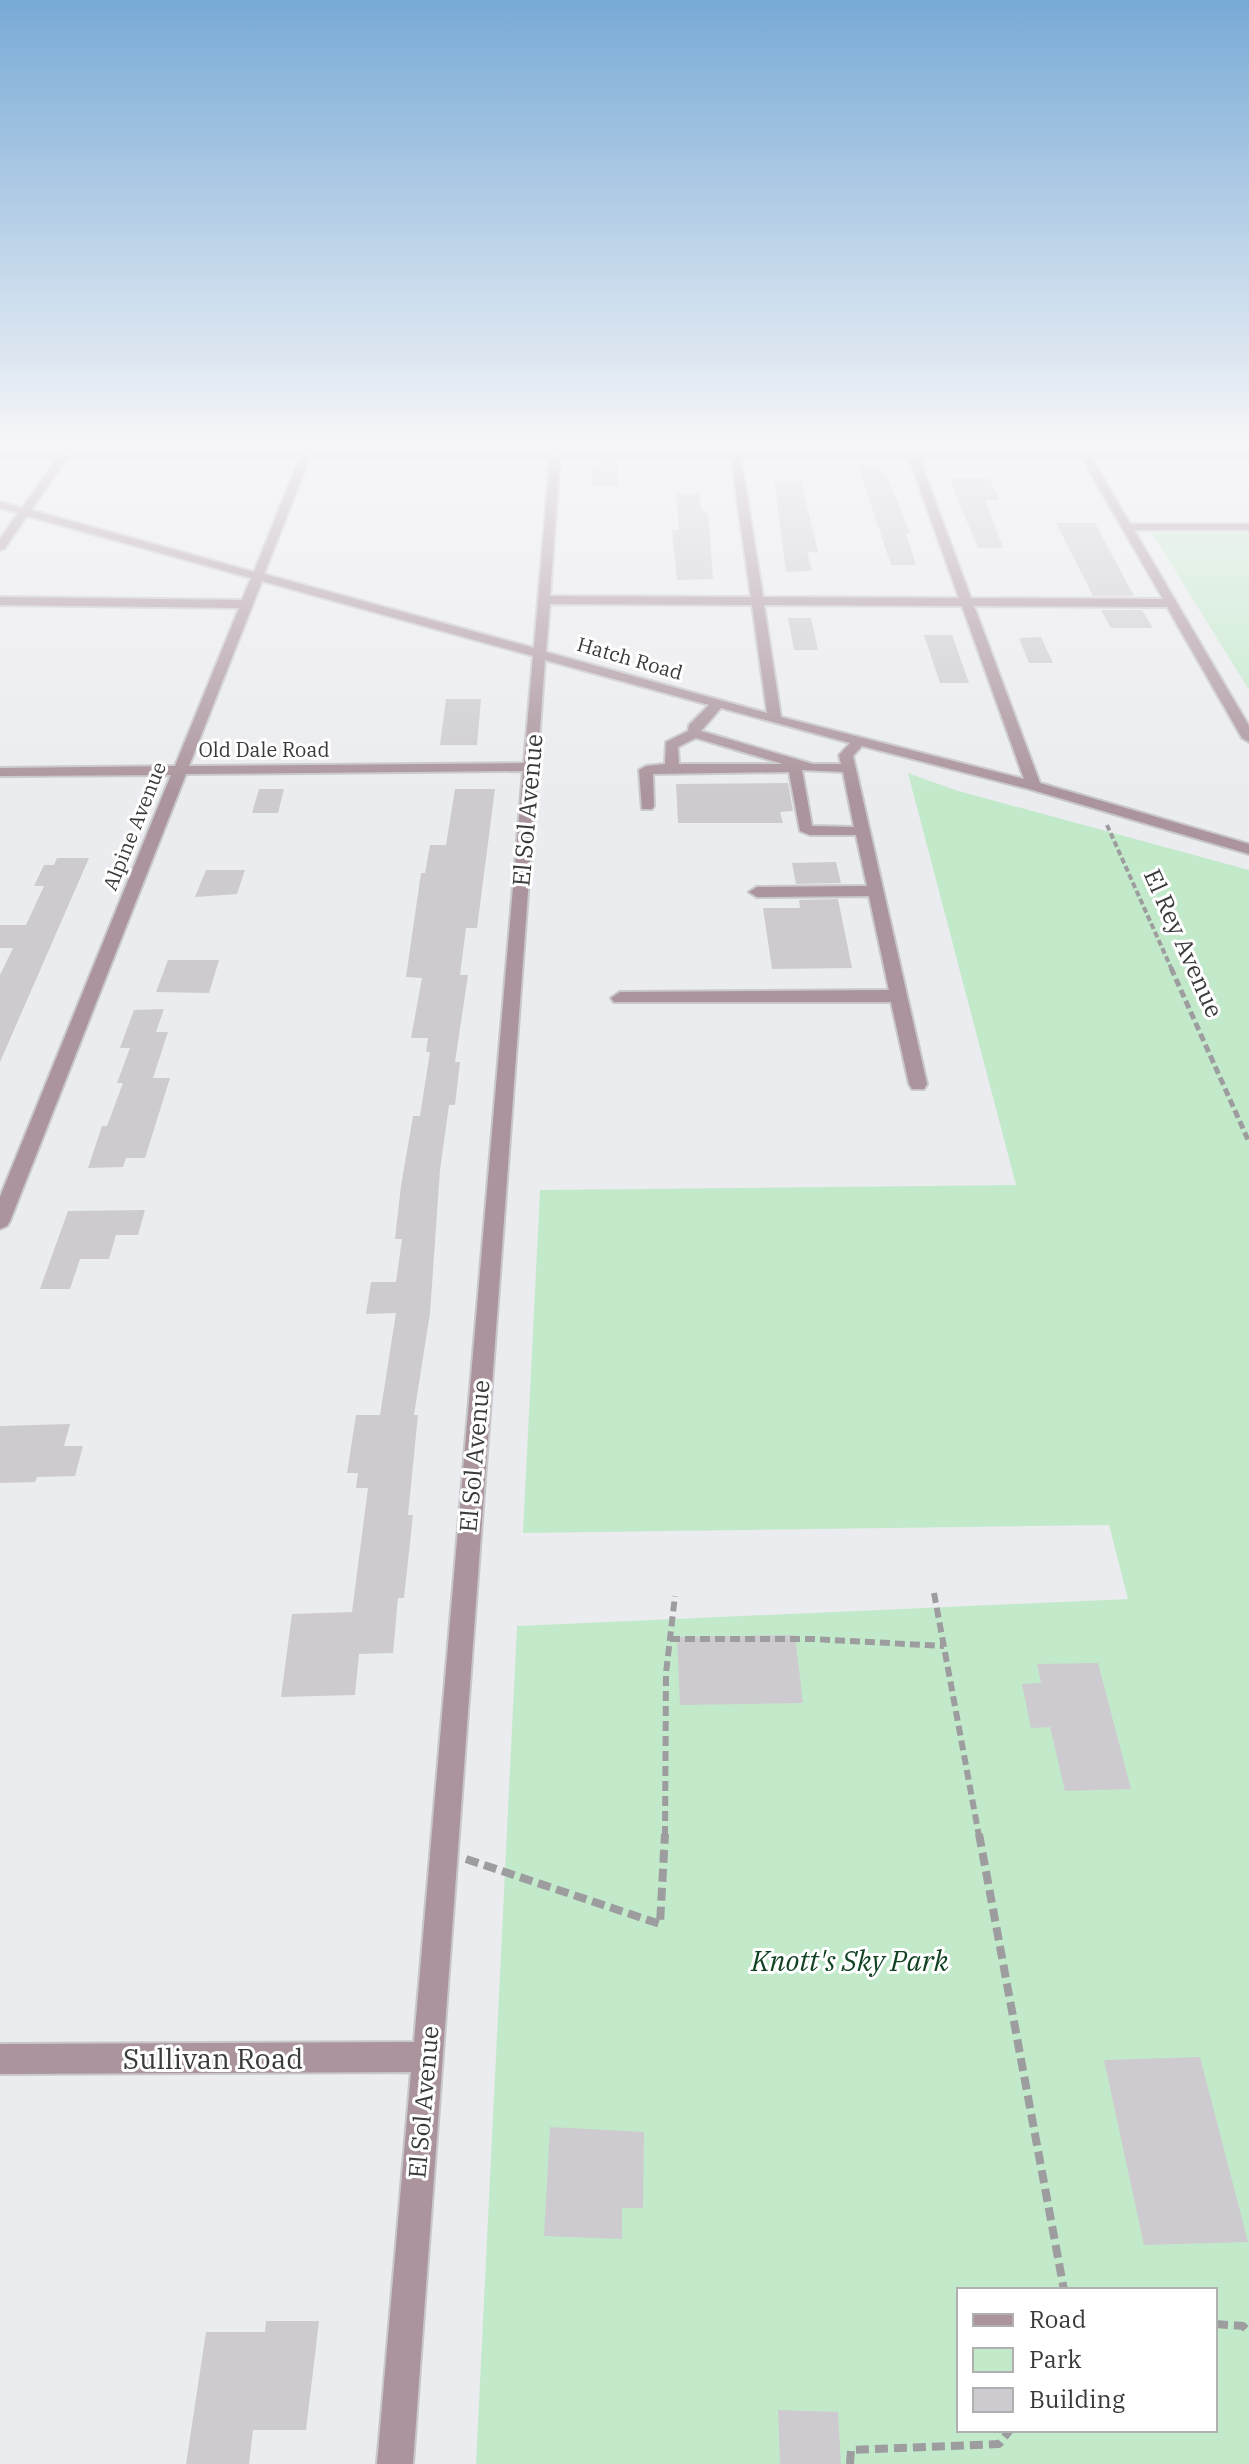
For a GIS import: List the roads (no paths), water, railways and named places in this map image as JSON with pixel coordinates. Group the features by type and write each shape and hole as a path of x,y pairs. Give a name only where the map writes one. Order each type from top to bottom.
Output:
{"street":[{"name":"Hatch Road","path":"212,563 775,719 1034,786 1249,849"},
{"name":"Alpine Avenue","path":"0,1221 178,770 245,604 265,563"},
{"name":"El Sol Avenue","path":"395,2464 547,563"},
{"path":"753,563 775,719"},
{"path":"954,563 1034,786"},
{"path":"1148,563 1249,738"},
{"path":"544,600 1172,603"},
{"path":"0,601 245,604"},
{"path":"695,733 694,728 718,703"},
{"path":"672,768 671,745 695,733 812,768"},
{"path":"859,741 846,755 918,1084"},
{"name":"Old Dale Road","path":"0,772 529,767"},
{"path":"795,768 805,828 810,831 863,831"},
{"path":"647,806 646,770 850,768"},
{"path":"757,892 876,891"},
{"path":"620,998 899,996"},
{"name":"Sullivan Road","path":"0,2059 427,2057"}],"park label":[{"name":"Knott's Sky Park","path":"850,1960"}]}
